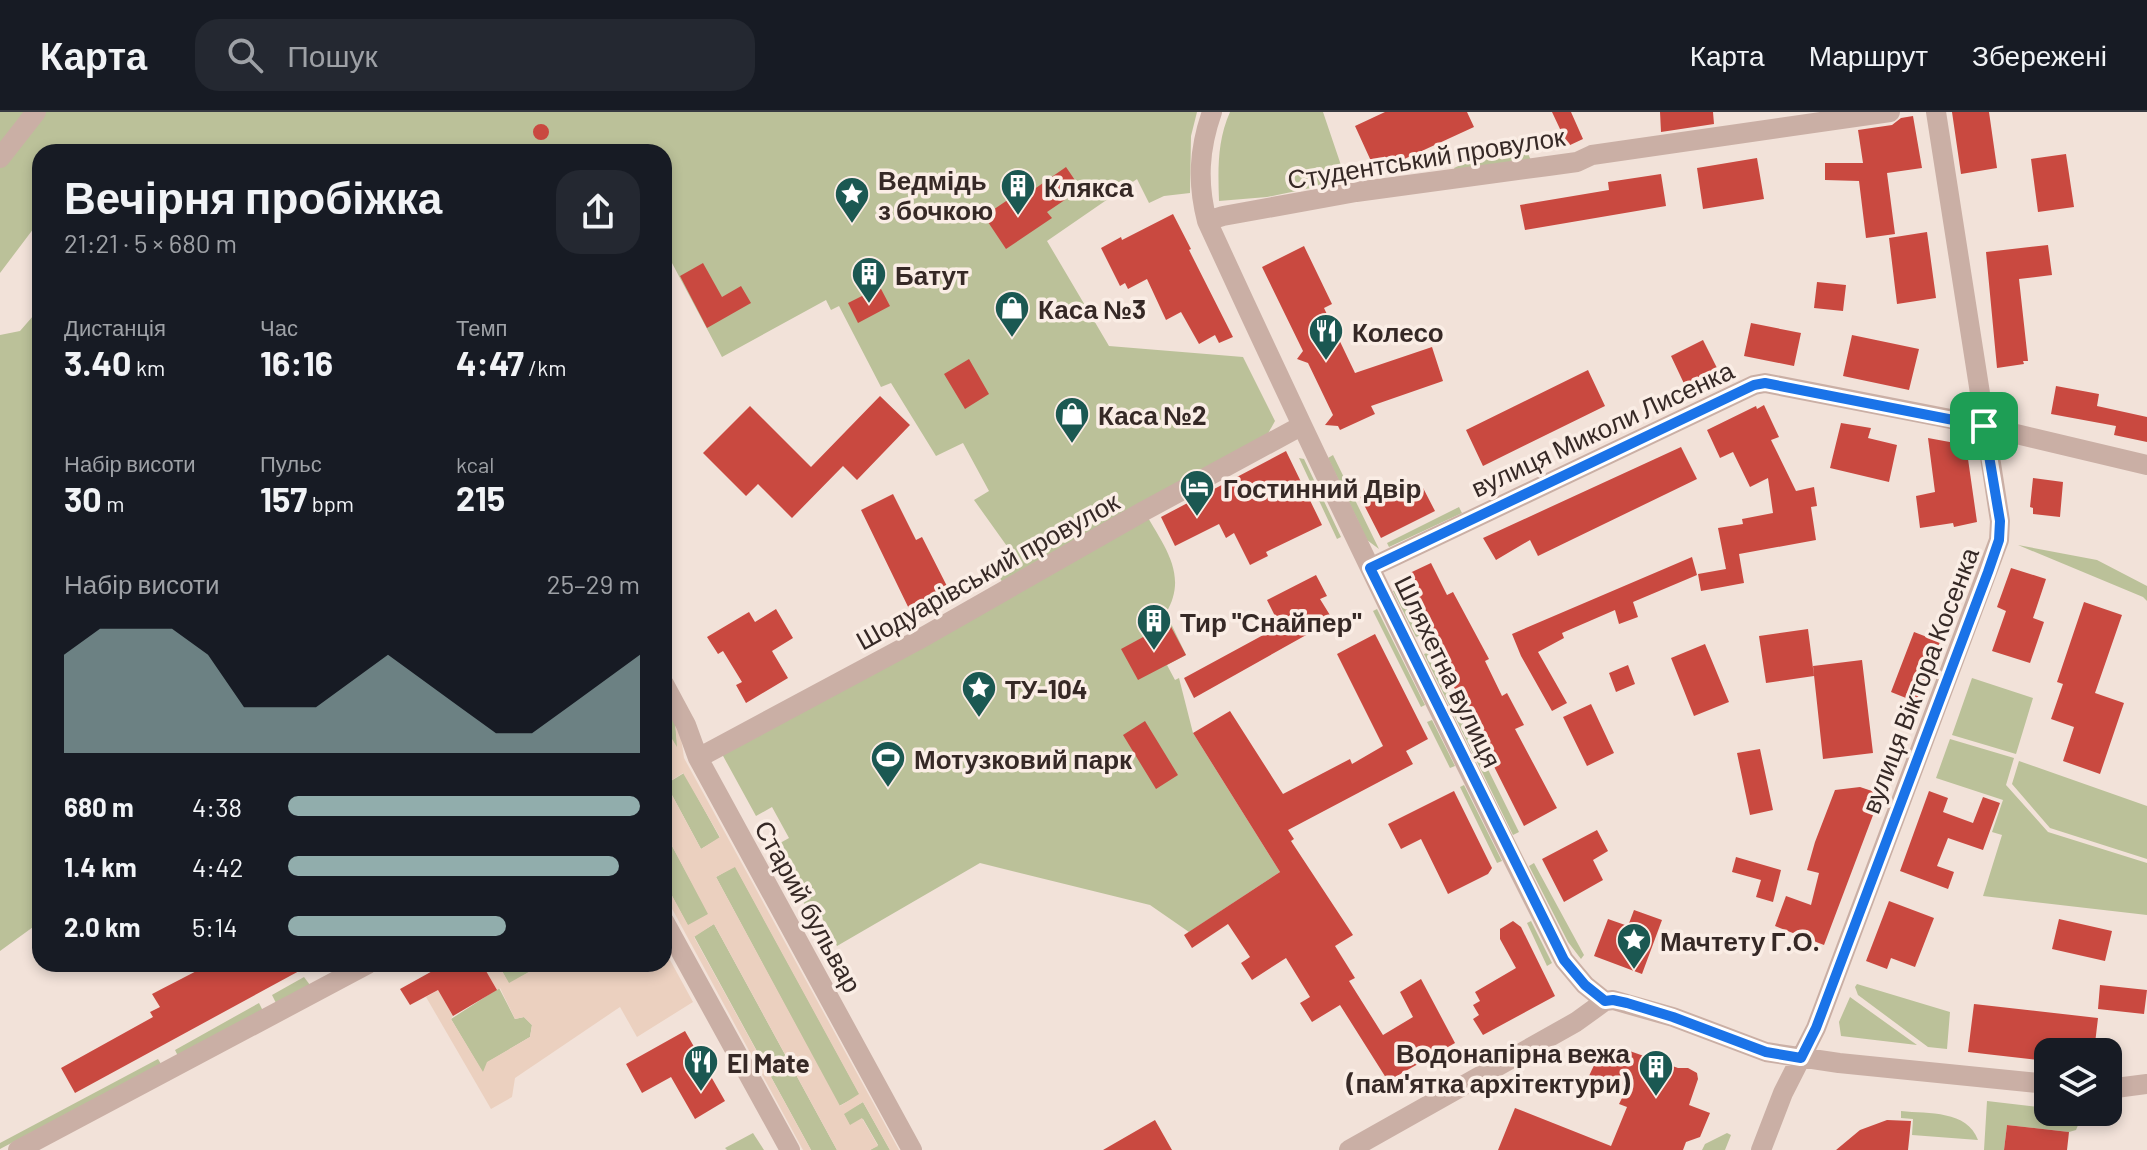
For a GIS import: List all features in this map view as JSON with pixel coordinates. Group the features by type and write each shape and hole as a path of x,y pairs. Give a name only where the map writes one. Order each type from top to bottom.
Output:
{"street":[{"path":"0,158 36,112"},
{"name":"Шляхетна вулиця","path":"1212,112 1204,135 1200,162 1200,185 1207,221 1301,426 1564,960 1585,985 1605,1001"},
{"name":"Студентський провулок","path":"1207,221 1356,192 1577,162 1592,155 1890,112"},
{"name":"вулиця Віктора Косенка","path":"1761,1150 1783,1093 1816,1028 1999,540 2000,521 1936,112"},
{"name":"вулиця Миколи Лисенка","path":"1370,568 1754,385 1775,383 1984,426 2147,465"},
{"name":"Шодуарівський провулок","path":"698,758 918,640 1301,426"},
{"name":"Старий бульвар","path":"672,699 698,758 912,1150"},
{"path":"672,936 790,1150"},
{"path":"18,1150 353,972"},
{"path":"1349,1150 1576,1022 1605,1001 1613,1000 1766,1052 2034,1083"},
{"path":"2122,1087 2147,1084"}],"green space":[{"path":"0,112 1197,112 1191,136 1190,193 1164,196 1149,203 1137,179 1047,241 1109,346 1243,357 1275,421 1266,437 1142,507 1174,571 1173,598 1166,613 1186,655 1167,665 1175,680 1179,678 1193,733 1280,872 1189,932 1150,905 980,863 837,946 820,914 812,918 773,847 789,838 772,807 756,816 722,754 1004,585 994,568 1014,556 974,500 989,491 963,443 936,456 891,383 881,387 839,306 831,310 826,300 722,357 672,263 672,144 32,144 32,231 0,273"},
{"path":"1230,112 1323,112 1344,181 1267,197 1219,201 1221,145"},
{"path":"1520,138 1532,162 1457,174 1454,168"},
{"path":"32,317 32,928 0,951 0,335 20,331"},
{"path":"1333,455 1379,549 1367,540 1328,458"},
{"path":"1299,458 1304,459 1341,537 1337,539"},
{"path":"1459,507 1462,513 1389,547 1387,543"},
{"path":"2018,545 2097,560 2147,586 2147,601 2143,597"},
{"path":"1399,588 1421,635 1416,637 1393,591"},
{"path":"1377,609 1425,705 1421,707 1373,611"},
{"path":"1430,652 1519,832 1513,835 1424,654"},
{"path":"1972,678 2033,698 2016,754 1952,735"},
{"path":"672,717 675,722 678,750 672,740"},
{"path":"1432,720 1455,766 1450,768 1427,722"},
{"path":"1950,739 2014,758 2006,785 2048,832 2147,863 2147,915 1983,896 2002,835 1992,832 2003,800 1936,778"},
{"path":"2019,761 2147,806 2147,859 2050,828 2012,784"},
{"path":"684,773 720,838 701,849 672,795 672,780"},
{"path":"1464,785 1502,861 1497,863 1460,787"},
{"path":"672,846 709,914 688,926 672,896"},
{"path":"1534,863 1584,955 1581,959 1568,942 1529,866"},
{"path":"735,866 860,1095 839,1106 716,877"},
{"path":"1531,921 1552,963 1547,966 1527,923"},
{"path":"714,924 837,1150 811,1150 694,936"},
{"path":"502,972 529,972 509,984"},
{"path":"304,977 310,985 276,1003 272,995"},
{"path":"1857,984 1950,1012 1947,1049 1928,1047 1858,995"},
{"path":"499,988 515,1019 524,1017 532,1025 530,1037 488,1062 483,1073 451,1019"},
{"path":"1850,997 1917,1045 1841,1036 1839,1022"},
{"path":"259,1003 263,1011 178,1056 175,1050"},
{"path":"158,1059 161,1064 0,1149 0,1143"},
{"path":"1987,1101 2034,1106 2034,1126 2078,1126 2069,1132 2007,1125 2004,1150 1984,1150"},
{"path":"863,1102 890,1150 870,1150 878,1145 863,1119 850,1126 843,1113"},
{"path":"1901,1111 1956,1118 1973,1130 1978,1140 1912,1135 1913,1119 1901,1118"},
{"path":"753,1133 764,1150 725,1148"},
{"path":"1727,1133 1731,1135 1725,1150 1702,1150 1705,1144"}],"shaded area":[{"path":"675,722 679,724 684,758 899,1150 890,1150 863,1102 844,1114 850,1125 862,1118 878,1146 870,1150 837,1150 714,924 694,937 811,1150 803,1150 672,909 672,896 688,925 708,914 672,846 672,795 701,849 720,837 683,773 672,780 672,739 677,747","holes":["735,867 859,1094 840,1106 716,877"]},
{"path":"672,964 693,1002 637,1037 620,1007 515,1078 512,1097 491,1109 426,997 438,990 453,1016 451,1019 483,1072 487,1062 530,1037 532,1025 524,1017 515,1019 500,988 497,990 487,972 503,972 509,983 529,972 672,972"}],"building":[{"path":"1385,112 1467,112 1474,127 1376,172 1355,126"},
{"path":"1552,112 1571,112 1583,139 1568,146"},
{"path":"1660,112 1713,112 1714,124 1661,132"},
{"path":"1952,112 1989,112 1997,168 1961,174"},
{"path":"1913,116 1922,168 1887,173 1895,234 1866,238 1859,181 1825,180 1825,163 1863,163 1858,130 1892,125 1901,118"},
{"path":"538,124 544,124 549,132 547,138 538,140 533,135 533,129"},
{"path":"2066,154 2074,207 2038,212 2031,159"},
{"path":"1757,158 1764,199 1703,209 1697,168"},
{"name":"Клякса","path":"1066,167 1081,189 1047,212 1052,218 1006,249 984,216 1030,185 1033,190"},
{"path":"1661,174 1666,206 1525,230 1520,205 1609,190 1608,182"},
{"path":"950,205 957,207 957,221 950,223 943,221 941,214 943,207"},
{"path":"1173,214 1233,337 1219,343 1215,335 1199,344 1181,312 1166,320 1147,279 1128,289 1125,283 1120,286 1101,248"},
{"path":"1927,232 1936,298 1897,304 1889,238"},
{"path":"2048,245 2052,275 2019,279 2028,361 1997,368 1986,252"},
{"path":"1304,246 1332,304 1324,308 1355,373 1432,347 1443,381 1371,406 1375,414 1340,430 1338,426 1325,425 1333,415 1308,363 1297,359 1303,351 1262,267"},
{"path":"703,263 722,297 741,286 751,303 707,328 680,276"},
{"path":"1817,282 1846,285 1843,311 1814,308"},
{"name":"Батут","path":"880,287 890,306 858,323 848,303"},
{"path":"1751,323 1801,333 1794,366 1744,356"},
{"path":"1852,335 1919,349 1909,390 1843,376"},
{"path":"1703,340 1721,376 1688,392 1671,356"},
{"path":"969,359 989,394 965,409 944,374"},
{"path":"1588,370 1605,406 1483,466 1466,430"},
{"path":"2056,386 2099,394 2097,406 2147,417 2147,442 2114,435 2116,426 2051,414"},
{"path":"880,396 910,425 857,480 843,466 792,518 758,484 746,496 703,453 750,406 811,467"},
{"path":"1764,405 1779,437 1771,440 1796,491 1814,487 1817,506 1811,507 1816,540 1739,554 1744,583 1701,591 1698,574 1726,569 1718,528 1743,524 1742,519 1773,513 1768,478 1750,487 1733,452 1720,458 1707,430"},
{"path":"1841,423 1871,428 1868,438 1897,445 1889,482 1830,468"},
{"path":"1928,438 1966,445 1977,522 1954,527 1953,523 1920,528 1916,496 1935,492"},
{"path":"1681,447 1697,479 1538,556 1530,540 1496,560 1483,538"},
{"path":"1286,451 1322,525 1266,552 1268,556 1250,565 1234,533 1226,538 1219,524 1175,546 1161,517"},
{"path":"2033,478 2063,482 2060,517 2033,514 2030,507"},
{"path":"1421,484 1435,511 1381,538 1360,497 1379,488 1386,502"},
{"path":"893,494 916,540 922,537 952,596 913,617 861,510"},
{"path":"1692,557 1697,575 1633,602 1638,617 1619,624 1615,610 1562,633 1564,638 1538,652 1567,703 1552,711 1512,634"},
{"path":"1431,563 1447,595 1453,592 1489,659 1485,661 1502,696 1507,693 1524,725 1515,729 1557,808 1524,826 1399,578"},
{"path":"2011,568 2046,579 2033,618 2044,622 2030,663 1992,651 2006,611 1997,607"},
{"path":"1316,575 1327,596 1320,599 1333,620 1194,698 1184,678 1280,626 1267,600"},
{"path":"2084,602 2122,615 2095,693 2124,703 2100,774 2063,761 2074,727 2051,719 2063,684 2057,682"},
{"path":"776,609 793,638 772,651 788,678 746,703 736,685 742,682 723,651 718,654 707,637 749,612 755,622"},
{"name":"Тир \"Снайпер\"","path":"1169,623 1186,655 1138,680 1121,649"},
{"path":"1808,629 1814,676 1766,683 1759,636"},
{"path":"1914,632 1940,642 1916,702 1891,692"},
{"path":"1375,634 1428,739 1406,751 1413,764 1288,830 1294,839 1291,841 1353,935 1335,946 1355,978 1349,981 1383,1035 1413,1017 1400,992 1421,979 1455,1043 1388,1081 1340,1005 1312,1022 1300,1003 1310,997 1286,958 1252,980 1241,963 1250,957 1228,924 1192,948 1184,935 1280,872 1193,733 1230,711 1283,794 1350,759 1352,764 1383,746 1337,654"},
{"path":"1705,644 1729,702 1694,716 1671,658"},
{"path":"1862,660 1873,753 1823,759 1813,666"},
{"path":"1628,665 1635,684 1616,692 1609,673"},
{"path":"1591,704 1614,753 1587,766 1563,717"},
{"path":"1145,721 1178,775 1156,789 1123,735"},
{"path":"1760,749 1773,810 1750,815 1737,753"},
{"path":"1860,787 1881,794 1824,945 1775,926 1786,896 1811,905 1819,873 1807,870 1835,790"},
{"path":"1454,791 1492,868 1488,874 1448,894 1421,839 1401,849 1388,824"},
{"path":"1929,791 1948,798 1943,812 1973,823 1983,797 2000,803 1983,850 1948,838 1937,866 1954,872 1948,889 1900,871"},
{"path":"1597,830 1608,851 1593,860 1603,880 1564,902 1542,859"},
{"path":"1736,857 1781,870 1773,902 1756,897 1761,880 1732,872"},
{"path":"1889,901 1934,918 1915,967 1891,958 1887,969 1866,961"},
{"path":"1634,910 1662,920 1642,974 1594,956 1608,919 1628,926"},
{"path":"2059,919 2112,931 2105,961 2052,949"},
{"path":"1513,921 1521,927 1555,996 1483,1035 1473,1019 1479,1015 1473,1005 1480,1001 1475,992 1516,968 1500,939 1500,929"},
{"path":"195,972 297,972 75,1093 61,1068 153,1017 150,1012 160,1007 152,994"},
{"path":"431,972 487,972 497,990 453,1016 438,990 410,1005 400,989"},
{"path":"2100,985 2147,990 2144,1014 2098,1009"},
{"path":"1974,1004 2098,1018 2096,1038 2034,1038 2034,1059 1968,1052"},
{"path":"685,1031 725,1101 695,1119 671,1077 642,1093 626,1064"},
{"name":"Водонапірна вежа (пам'ятка архітектури)","path":"1624,1049 1697,1073 1698,1079 1689,1105 1710,1113 1700,1137 1686,1142 1683,1150 1498,1150 1515,1108 1611,1146 1627,1107 1619,1104 1625,1092 1589,1076 1595,1063"},
{"path":"1155,1120 1172,1150 1103,1150"},
{"path":"1887,1120 1911,1121 1908,1150 1836,1150 1860,1130"},
{"path":"2007,1125 2069,1132 2067,1150 2004,1150"}],"place":[{"name":"Клякса","path":"1018,217"},
{"name":"Ведмідь з бочкою","path":"852,225"},
{"name":"Батут","path":"869,305"},
{"name":"Каса №3","path":"1012,339"},
{"name":"Колесо","path":"1326,362"},
{"name":"Каса №2","path":"1072,445"},
{"name":"Гостинний Двір","path":"1197,518"},
{"name":"Тир \"Снайпер\"","path":"1154,652"},
{"name":"ТУ-104","path":"979,719"},
{"name":"Мотузковий парк","path":"888,789"},
{"name":"Мачтету Г.О.","path":"1634,971"},
{"name":"El Mate","path":"701,1093"},
{"name":"Водонапірна вежа (пам'ятка архітектури)","path":"1656,1098"}],"route":[{"path":"1775,383 1984,426 2000,521 1999,540 1816,1028 1801,1058 1766,1052 1627,1003 1605,1001 1585,985 1564,960 1370,568 1754,385 1775,383"}]}
